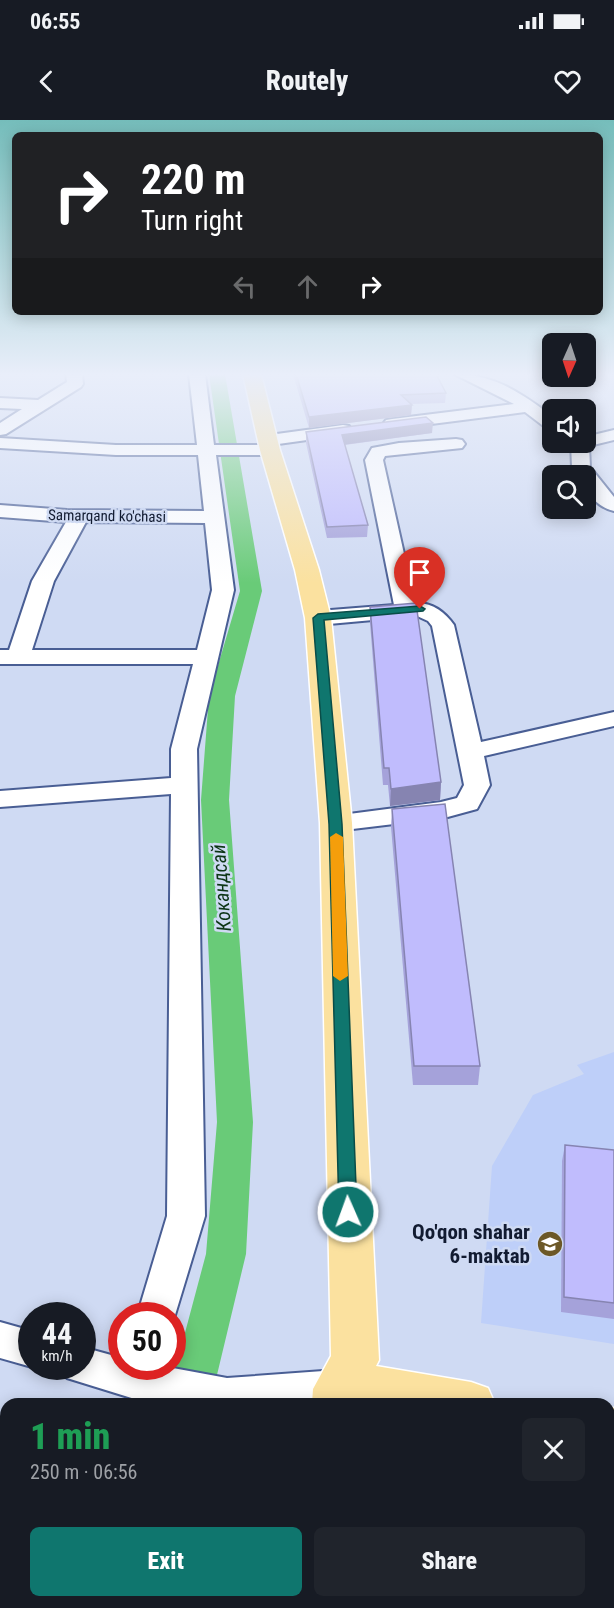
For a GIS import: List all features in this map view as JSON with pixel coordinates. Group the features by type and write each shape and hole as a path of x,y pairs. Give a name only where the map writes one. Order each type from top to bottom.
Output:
{"main road":[{"path":"261,446 307,570 318,618 336,824 360,1389 427,1398"}],"street":[{"path":"7,443 116,450 206,450 276,443"},
{"path":"161,1302 186,1216 183,749 223,590 205,443"},
{"path":"406,610 374,460 378,452 399,448 456,444"},
{"path":"582,453 581,467 604,499 614,505"},
{"name":"Samarqand ko'chasi","path":"0,511 79,517 214,517"},
{"path":"79,517 43,581 9,657 206,657"},
{"path":"318,618 420,609 436,616 443,625 477,785 467,803 444,810 336,824"},
{"path":"470,752 614,719"},
{"path":"0,799 184,785"},
{"path":"0,1340 18,1345"},
{"path":"96,1370 137,1384 227,1397 360,1389"}],"shaded area":[{"name":"Qo'qon shahar 6-maktab","path":"614,1052 614,1344 481,1323 492,1166 533,1095 584,1074 577,1065"}],"building":[{"path":"309,443 344,443 368,525 327,527"},
{"path":"416,603 441,782 391,789 389,768 384,768 370,607"},
{"path":"445,804 480,1066 414,1066 392,809"},
{"path":"565,1145 614,1150 614,1303 564,1297"}],"waterway":[{"name":"Кокандсай","path":"190,1398 226,1254 235,1122 215,800 222,696 251,591 228,443"}],"slow traffic":[{"path":"336,837 340,976"}],"place":[{"name":"Qo'qon shahar 6-maktab","path":"550,1244"}],"route":[{"path":"348,1212 336,824 318,618 420,609"}]}
